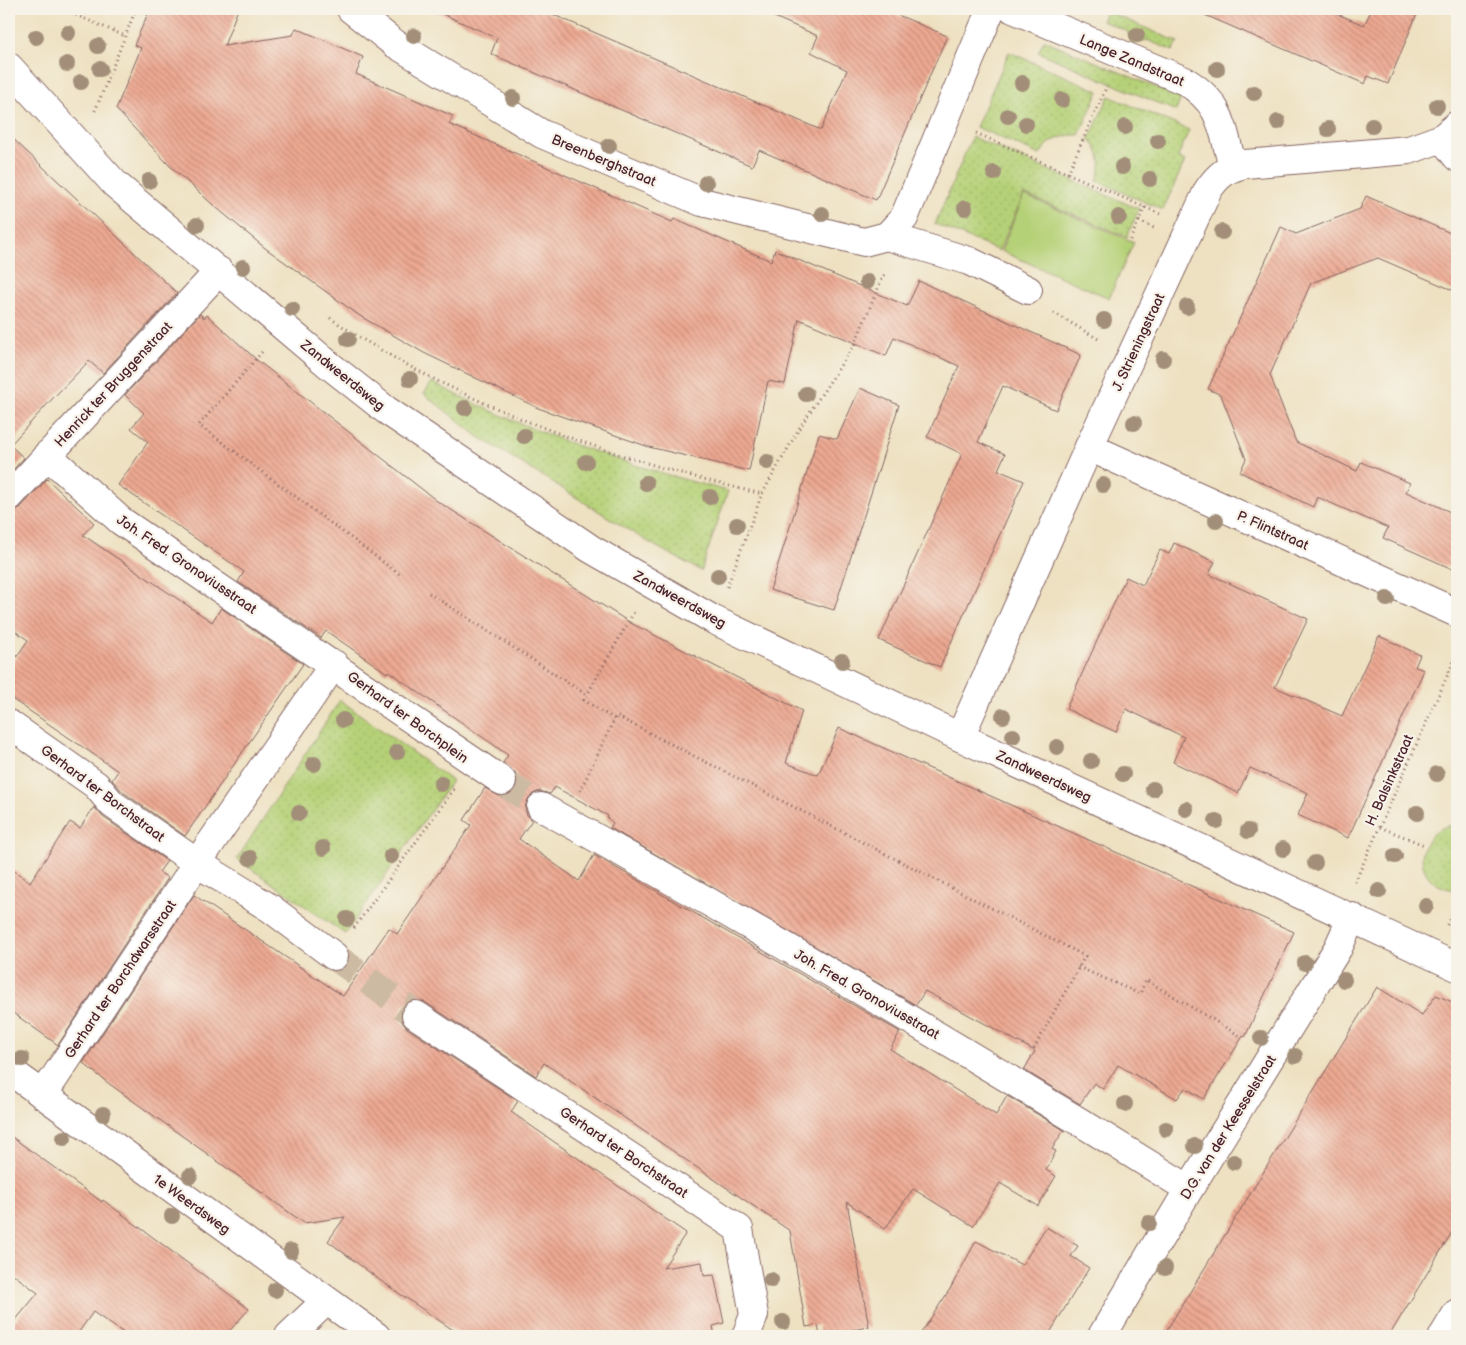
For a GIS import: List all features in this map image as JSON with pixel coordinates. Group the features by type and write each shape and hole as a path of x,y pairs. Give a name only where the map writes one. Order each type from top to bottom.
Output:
{"street":[{"name":"Breenberghstraat","path":"351,9 394,43 542,134 702,202 864,242 894,238"},
{"path":"992,9 894,238 969,261 1028,290"},
{"name":"Lange Zandstraat","path":"1013,9 1185,81 1201,90 1215,107 1233,167"},
{"name":"Zandweerdsweg","path":"9,67 115,184 364,393 418,432 591,549 714,620 960,738 1457,967"},
{"path":"1233,167 1409,150 1452,140"},
{"name":"J. Strieningstraat","path":"960,738 1089,447 1208,190 1222,172 1233,167"},
{"name":"Henrick ter Bruggenstraat","path":"9,497 219,271"},
{"name":"P. Flintstraat","path":"1089,447 1457,613"},
{"name":"Joh. Fred. Gronoviusstraat","path":"47,455 121,521 334,664"},
{"name":"Gerhard ter Borchplein","path":"198,863 334,664 473,762"},
{"name":"Gerhard ter Borchstraat","path":"9,724 96,785 112,804 198,863"},
{"path":"473,762 502,781"},
{"name":"Joh. Fred. Gronoviusstraat","path":"541,807 1015,1081 1189,1189"},
{"path":"198,863 270,908 334,956"},
{"name":"Gerhard ter Borchdwarsstraat","path":"43,1095 198,863"},
{"name":"D.G. van der Keesselstraat","path":"1102,1336 1189,1189 1338,948 1352,917"},
{"name":"Gerhard ter Borchstraat","path":"416,1015 739,1229 754,1315 746,1336"},
{"name":"1e Weerdsweg","path":"9,1070 376,1336"},
{"path":"288,1336 326,1301"},
{"path":"1443,1336 1457,1313"}],"path":[{"path":"62,9 125,36"},
{"path":"92,119 136,9"},
{"path":"1097,84 1114,92"},
{"path":"1068,173 1106,88"},
{"path":"970,130 1166,217"},
{"path":"1130,240 1145,207"},
{"path":"1139,221 1160,231"},
{"path":"725,591 762,494 800,428 854,345 894,238"},
{"path":"1028,290 1039,304 1131,357"},
{"path":"325,315 374,345 508,414 572,439 679,474 762,494"},
{"path":"284,326 199,425 402,576"},
{"path":"614,719 584,700 651,583"},
{"path":"429,593 587,695"},
{"name":"H. Balsinkstraat","path":"1352,917 1352,890 1457,654"},
{"path":"565,820 616,716 1085,956 1015,1081"},
{"name":"Gerhard ter Borchplein","path":"334,956 473,762"},
{"path":"1380,827 1424,845"},
{"path":"1078,967 1140,994 1146,980 1272,1056"}],"green space":[{"path":"1106,11 1178,42 1173,51 1147,40 1132,44 1127,31 1102,21"},
{"path":"1044,40 1181,98 1176,111 1038,52"},
{"path":"1009,52 1099,91 1079,135 1056,139 1040,155 976,127"},
{"path":"1109,96 1189,130 1178,157 1185,161 1163,210 1097,181 1100,158 1096,148 1089,139"},
{"path":"972,137 1139,209 1127,237 1024,194 999,251 935,224"},
{"path":"1024,195 1134,242 1109,298 1001,251"},
{"path":"432,382 503,416 576,445 651,470 728,491 701,571 648,542 479,437 424,394"},
{"path":"340,700 452,781 345,934 237,859"},
{"path":"1457,824 1457,890 1442,887 1431,879 1424,869 1422,858 1424,846 1431,836 1442,828"}],"building":[{"path":"150,9 238,9 224,46 293,35 296,28 363,57 356,74 453,116 449,124 672,222 674,219 771,261 775,250 907,306 919,281 1081,355 1056,410 1003,386 978,442 1005,454 998,470 1024,481 940,667 879,640 962,454 927,437 959,366 894,337 886,356 799,319 785,384 768,381 749,471 649,447 538,408 424,353 360,316 265,248 169,165 116,109 141,48 134,45"},
{"path":"431,9 540,9 821,130 847,70 811,52 818,36 756,9 884,9 947,36 876,200 759,150 752,166 491,54 497,38"},
{"path":"1191,9 1325,9 1364,25 1372,9 1419,9 1388,84 1368,76 1365,84"},
{"path":"9,135 177,293 103,373 89,361 54,397 10,445 24,458 9,474"},
{"path":"1366,196 1457,236 1457,292 1378,258 1311,283 1270,375 1296,442 1357,471 1361,462 1410,483 1406,492 1457,515 1457,571 1383,538 1388,528 1317,497 1313,507 1240,472 1246,459 1221,395 1208,389 1281,227 1296,234 1360,209"},
{"path":"200,314 204,318 207,315 258,361 437,501 629,622 802,711 786,763 818,775 839,728 1294,932 1245,1037 1243,1036 1204,1099 1185,1088 1177,1099 1118,1065 1103,1089 1094,1083 1080,1104 1024,1070 1035,1051 925,991 916,1005 610,828 613,823 607,818 608,816 555,787 550,794 540,791 528,799 525,808 527,815 532,820 519,839 579,881 594,855 900,1032 890,1049 996,1115 1007,1096 1064,1130 1052,1149 1056,1151 1046,1170 1056,1176 1038,1206 1000,1183 973,1226 913,1189 885,1229 847,1202 869,1327 820,1336 818,1325 806,1327 790,1231 544,1063 536,1076 425,1002 410,1001 403,1006 400,1014 402,1022 407,1028 518,1101 511,1112 686,1233 663,1268 702,1262 704,1276 714,1275 724,1323 713,1326 715,1336 462,1336 381,1281 328,1241 345,1217 304,1223 108,1083 83,1063 194,895 343,996 389,928 397,934 471,825 464,820 485,788 501,797 509,795 515,789 517,783 516,774 503,763 508,755 388,671 387,673 326,631 321,638 238,582 244,572 118,485 148,442 131,428 144,413 125,395"},
{"path":"860,388 899,405 834,610 770,590 819,434 837,439"},
{"path":"47,479 94,523 83,535 212,622 221,608 303,664 185,836 123,792 112,780 118,771 9,697 9,668 28,640 9,627 9,512 20,508"},
{"path":"1174,543 1215,562 1209,574 1308,619 1275,687 1342,716 1379,636 1420,655 1415,667 1424,670 1348,838 1298,815 1308,793 1250,768 1238,793 1173,762 1184,737 1126,709 1116,732 1066,709 1126,577 1143,585 1160,550 1169,554"},
{"path":"94,807 103,817 167,861 159,872 168,878 58,1045 9,1010 9,867 30,882 70,822 80,828"},
{"path":"1377,987 1422,1015 1436,995 1457,1004 1457,1224 1389,1336 1163,1336"},
{"path":"9,1135 102,1202 103,1200 249,1309 225,1336 128,1336 93,1312 76,1336 9,1336 9,1328 38,1293 9,1271"},
{"path":"1046,1227 1078,1246 1071,1256 1089,1268 1048,1336 919,1336 950,1289 976,1241 1022,1265"}],"tunnel":[{"path":"502,781 541,807"},
{"path":"334,956 416,1015"}]}
